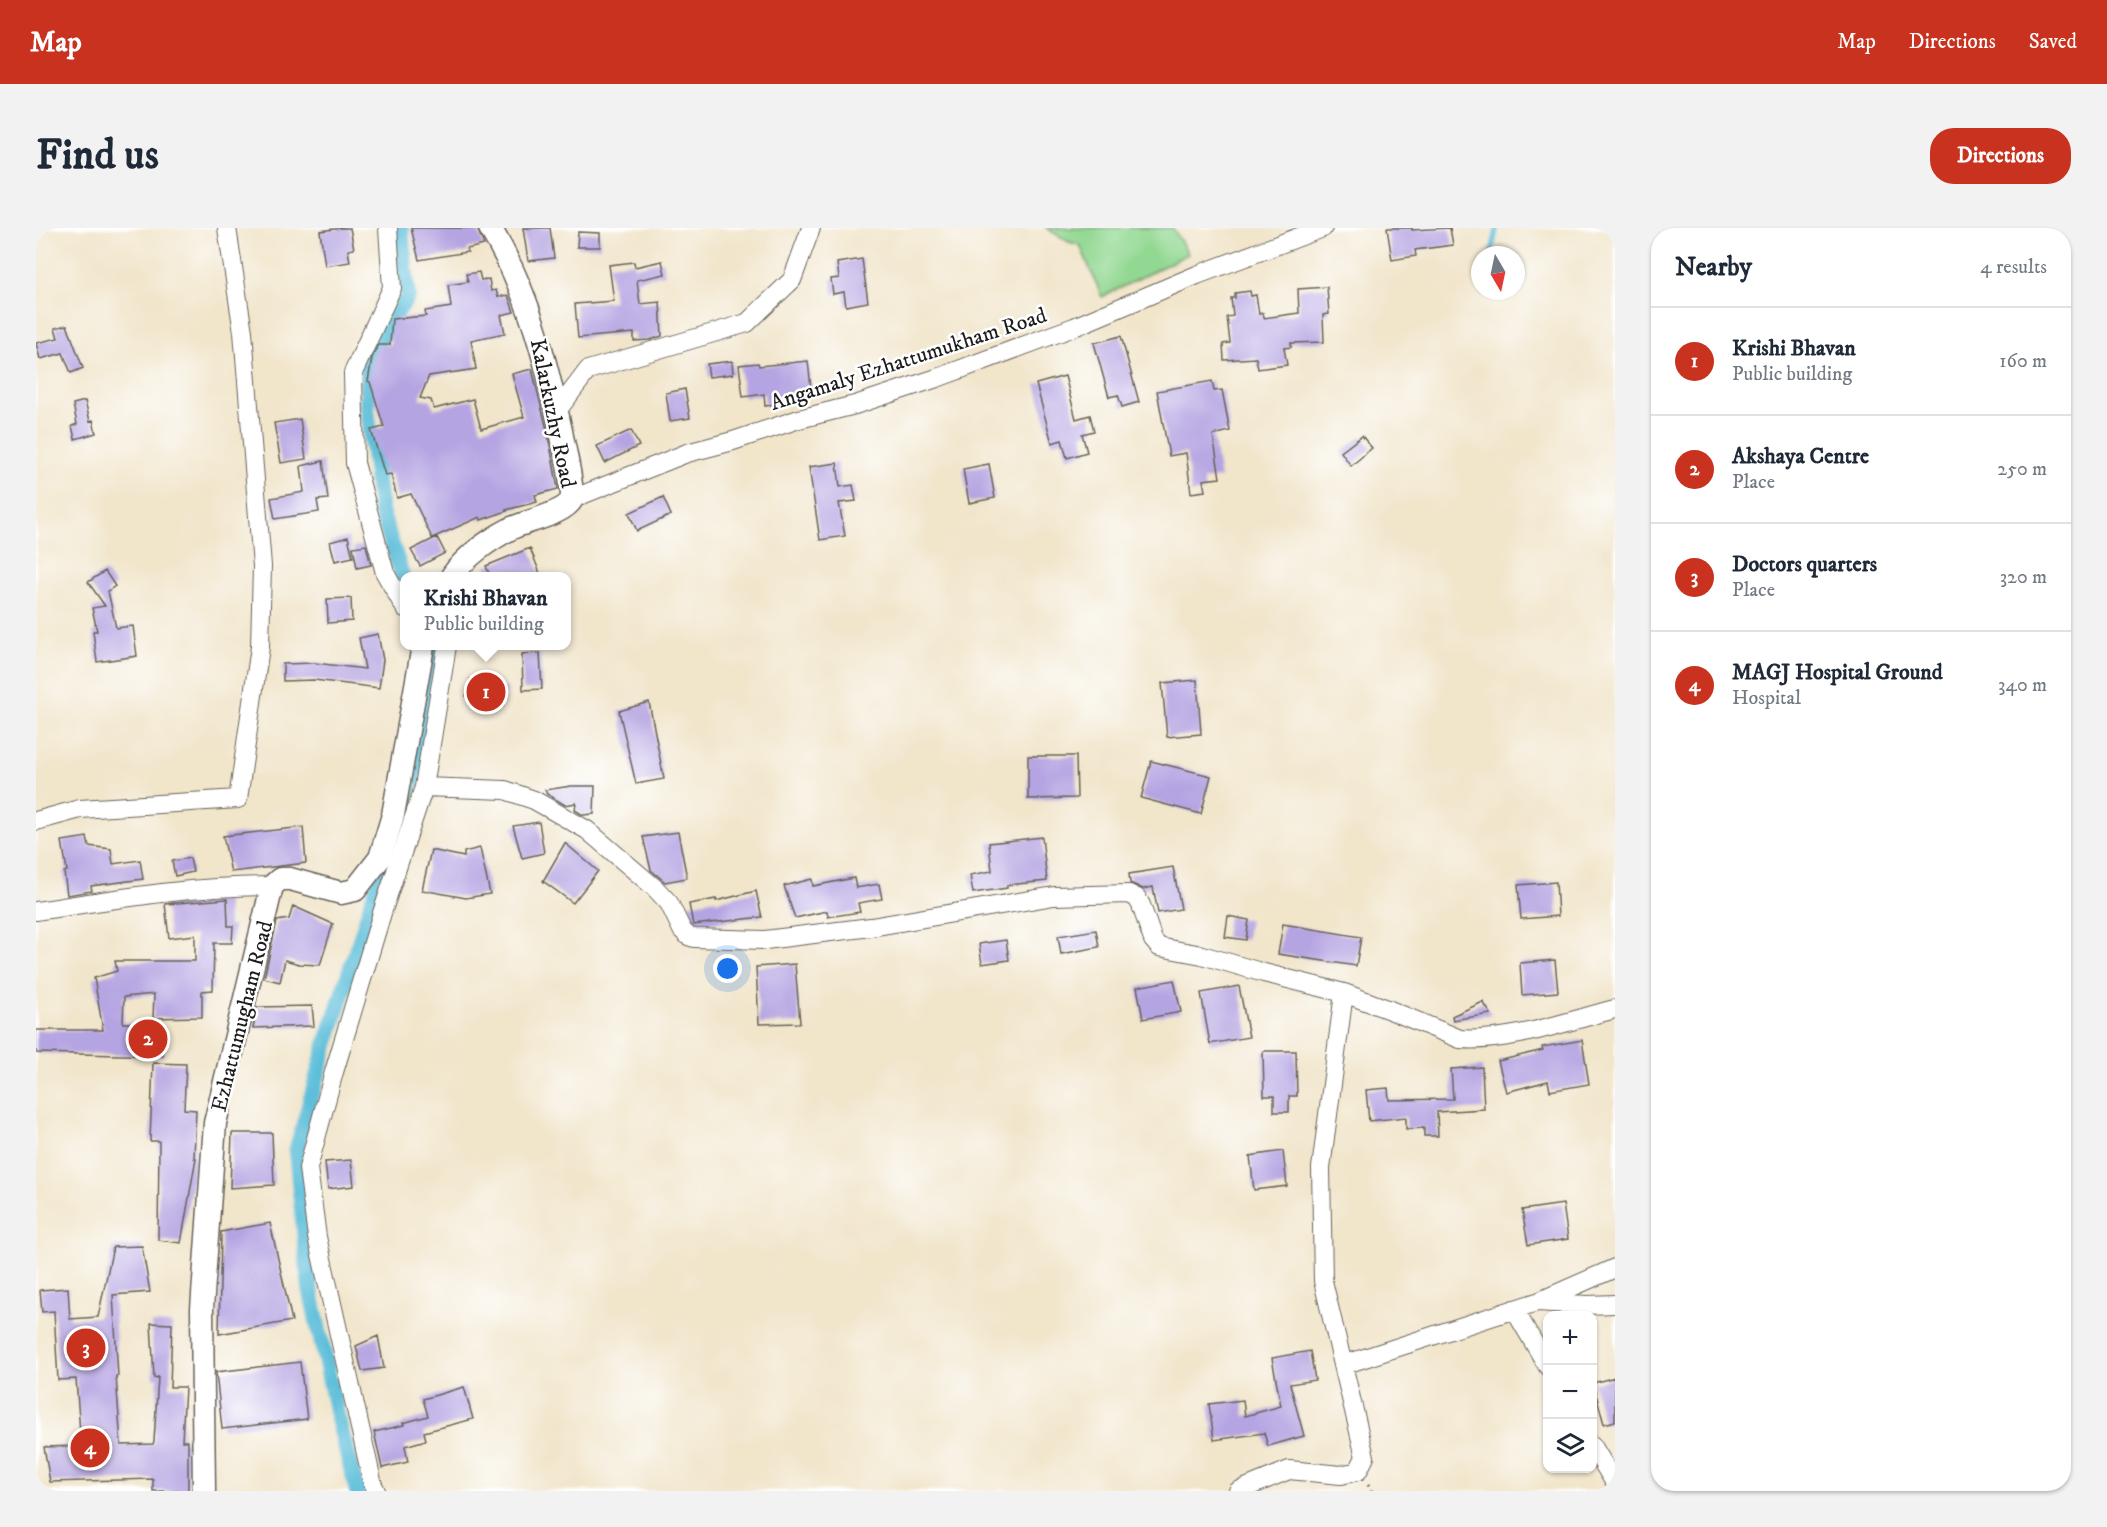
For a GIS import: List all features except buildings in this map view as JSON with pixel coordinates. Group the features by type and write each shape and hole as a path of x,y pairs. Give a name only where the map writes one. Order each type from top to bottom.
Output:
{"main road":[{"name":"Kalarkuzhy Road","path":"455,572 477,552 510,529 566,507 572,499 557,411 545,360 531,315 501,247 490,228"},
{"path":"272,886 280,879 290,879 341,893 348,892 355,890 380,858 393,815 422,650"},
{"name":"Ezhattumugham Road","path":"204,1491 202,1309 215,1123 272,886"}],"street":[{"path":"36,821 80,808 238,799 260,647 262,567 243,332 227,228"},
{"path":"388,228 392,288 353,373 355,463 385,573 400,599"},
{"path":"557,411 588,370 747,323 792,280 811,228"},
{"name":"Angamaly Ezhattumukham Road","path":"572,499 687,453 733,441 799,419 855,405 937,378 1074,327 1197,275 1323,228"},
{"path":"376,1491 358,1425 320,1248 308,1168 382,913 424,787 446,650"},
{"path":"424,787 505,790 534,800 587,830 655,888 669,903 682,930 694,938 765,940 871,927 1054,896 1129,894 1137,898 1141,905 1153,940 1159,947 1202,955 1344,993 1445,1034 1470,1040 1513,1035 1615,1009"},
{"path":"36,911 174,891 231,886 272,886"},
{"path":"1238,1491 1289,1470 1341,1475 1358,1471 1365,1457 1323,1281 1321,1168 1344,993"},
{"path":"1343,1365 1537,1302 1615,1268"},
{"path":"1537,1302 1615,1304"},
{"path":"1514,1309 1547,1365"},
{"path":"1597,1452 1615,1483"}],"green space":[{"path":"1046,228 1173,228 1188,254 1102,297 1080,245 1069,242"}],"waterway":[{"path":"401,228 408,296 368,356 367,409 381,511 401,572"},
{"path":"1493,246 1497,228"},
{"path":"401,814 414,775 436,650"},
{"path":"357,1491 338,1419 310,1288 296,1152 326,1045 387,855"}],"place":[{"name":"Krishi Bhavan","path":"486,692"},
{"name":"Akshaya Centre","path":"148,1039"},
{"name":"Doctors quarters","path":"86,1348"},
{"name":"MAGJ Hospital Ground","path":"90,1448"}]}
